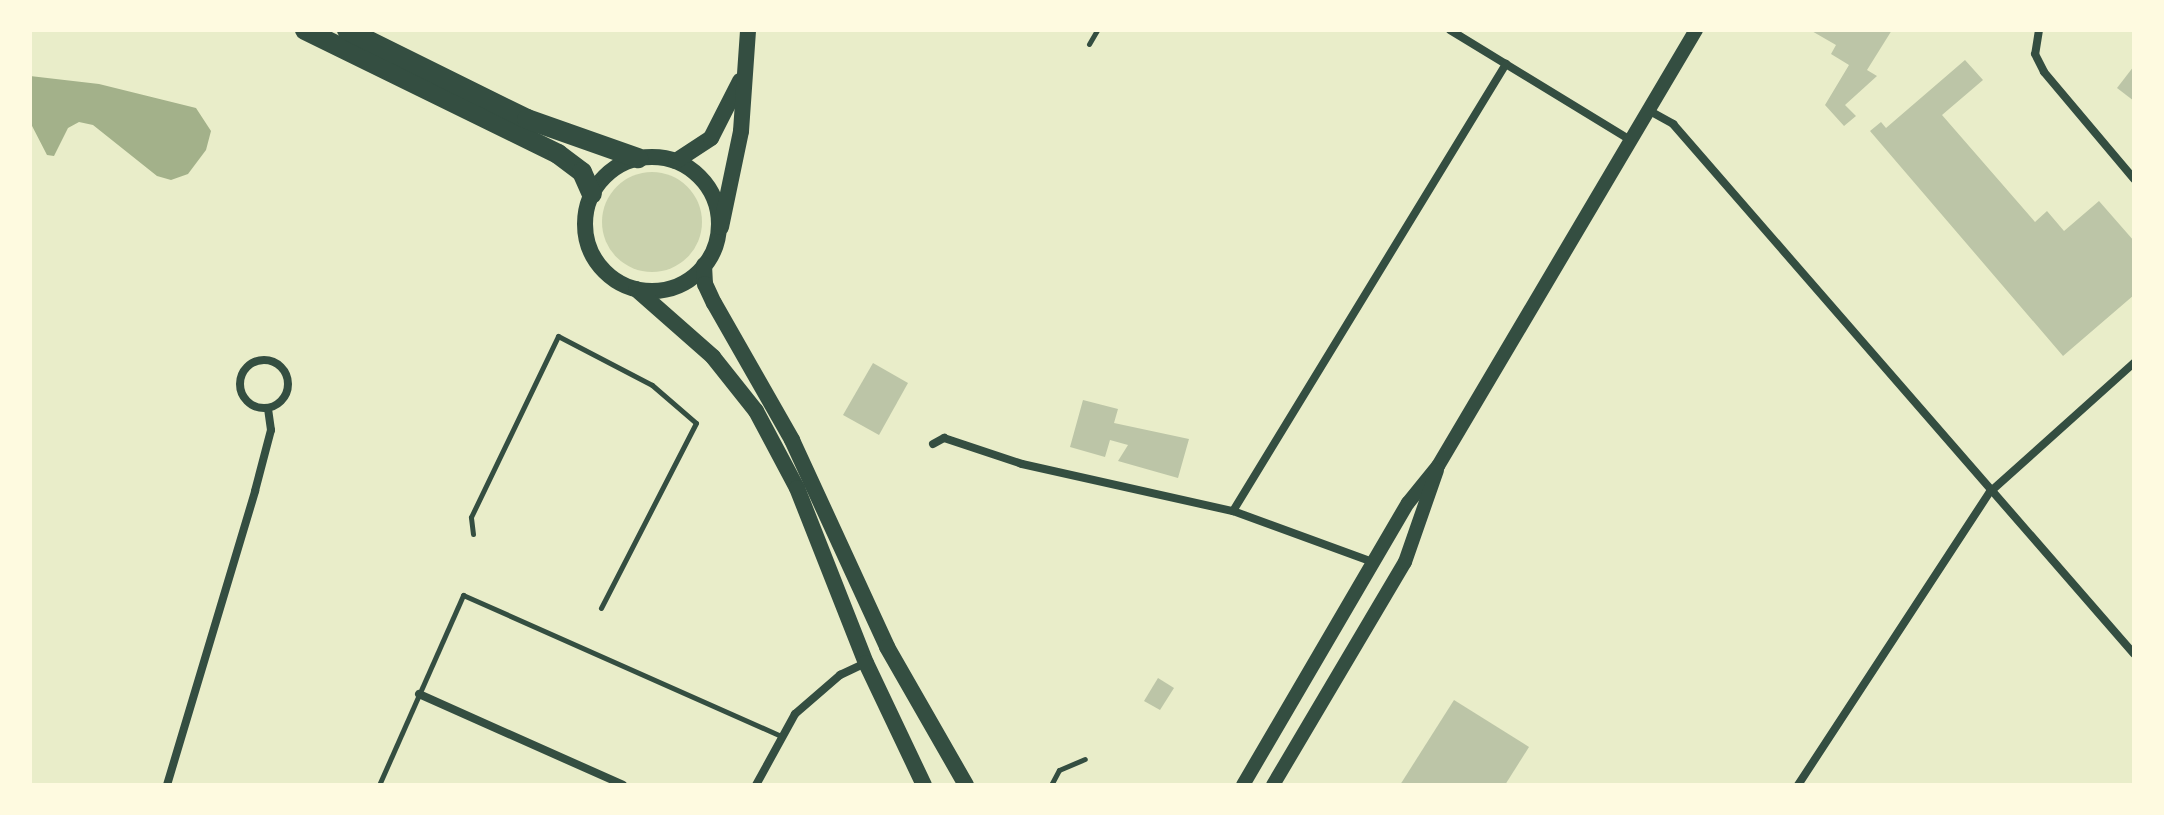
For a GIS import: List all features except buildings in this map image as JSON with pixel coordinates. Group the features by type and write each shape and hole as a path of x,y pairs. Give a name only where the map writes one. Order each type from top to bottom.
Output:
{"highway":[{"path":"305,30 558,154 582,172 592,194"},
{"path":"347,30 527,119 638,158"}],"main road":[{"path":"636,289 674,287 704,265 718,236 728,210 741,131 748,30"},
{"path":"676,161 711,138 743,74"},
{"path":"718,236 718,213 710,191 696,173 676,161 638,158 606,175 592,194 585,229 591,252 605,272 636,289 713,357 756,411 797,488 866,663 924,785"},
{"path":"704,265 705,284 714,303 792,440 913,697 966,785"}],"street":[{"path":"1450,30 1630,140"},
{"path":"1243,785 1372,562 1408,503 1438,466 1696,30"},
{"path":"2039,30 2035,54 2044,72 2134,179"},
{"path":"1233,511 1506,64"},
{"path":"1648,110 1673,124 2134,654"},
{"path":"264,360 284,371 288,386 282,400 268,408 253,405 240,386 244,371 264,360"},
{"path":"1798,785 1990,492 2134,363"},
{"path":"167,785 255,491 271,430 268,408"},
{"path":"933,444 944,438 1022,464 1233,511 1372,562"},
{"path":"1273,785 1405,562 1438,466"},
{"path":"756,785 779,735 822,690 866,663"},
{"path":"419,694 623,785"}],"lane":[{"path":"1089,44 1097,30"},
{"path":"473,534 471,517 558,336 652,385 696,423 601,608"},
{"path":"379,785 463,595 779,735"},
{"path":"1051,785 1059,770 1085,759"}],"shaded area":[{"path":"30,76 99,84 196,108 211,131 206,150 188,174 171,180 157,176 93,125 79,122 68,128 54,156 47,155 30,122"},
{"path":"652,172 680,180 694,194 702,222 694,250 680,264 652,272 624,264 610,250 602,222 610,194 624,180"}]}
